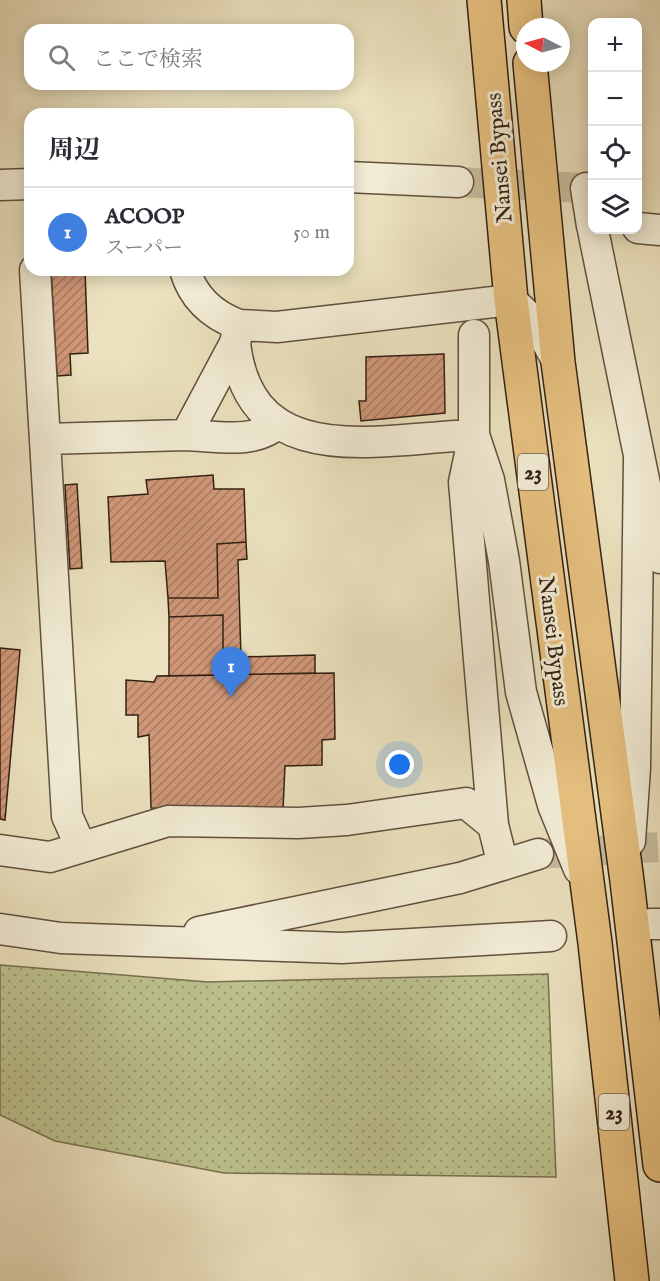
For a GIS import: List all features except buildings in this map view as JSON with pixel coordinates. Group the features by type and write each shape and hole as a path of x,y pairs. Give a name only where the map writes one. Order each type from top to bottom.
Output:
{"highway":[{"name":"Nansei Bypass","path":"484,0 511,300 595,942 632,1281"},
{"path":"524,0 525,18"},
{"name":"Nansei Bypass","path":"531,72 558,362 627,881 648,929 660,1165"}],"street":[{"path":"354,177 458,182"},
{"path":"0,185 24,184"},
{"path":"586,188 588,199"},
{"path":"642,228 660,230"},
{"path":"594,234 660,558"},
{"path":"35,276 67,816 81,847"},
{"path":"188,276 195,293 208,309 237,334 238,366 255,400 278,423 292,432 324,441 474,435"},
{"path":"237,334 277,327 511,300 538,326 558,362"},
{"path":"186,435 237,334"},
{"path":"474,335 474,435 464,482 493,825 503,865"},
{"path":"45,439 186,435 255,436 270,431 278,423"},
{"path":"474,435 489,480 502,549 521,692 553,805 586,887"},
{"path":"627,881 635,768 639,460"},
{"path":"0,850 50,857 168,821 298,823 347,820 466,803 493,825"},
{"path":"148,942 460,878 538,854"},
{"path":"0,929 61,938 342,948 551,936"}],"green space":[{"path":"0,965 208,982 548,974 556,1177 224,1173 55,1141 0,1115"}],"tunnel":[{"path":"458,182 586,188"},
{"path":"538,854 660,847"}],"place":[{"name":"ACOOP","path":"231,697"}]}
